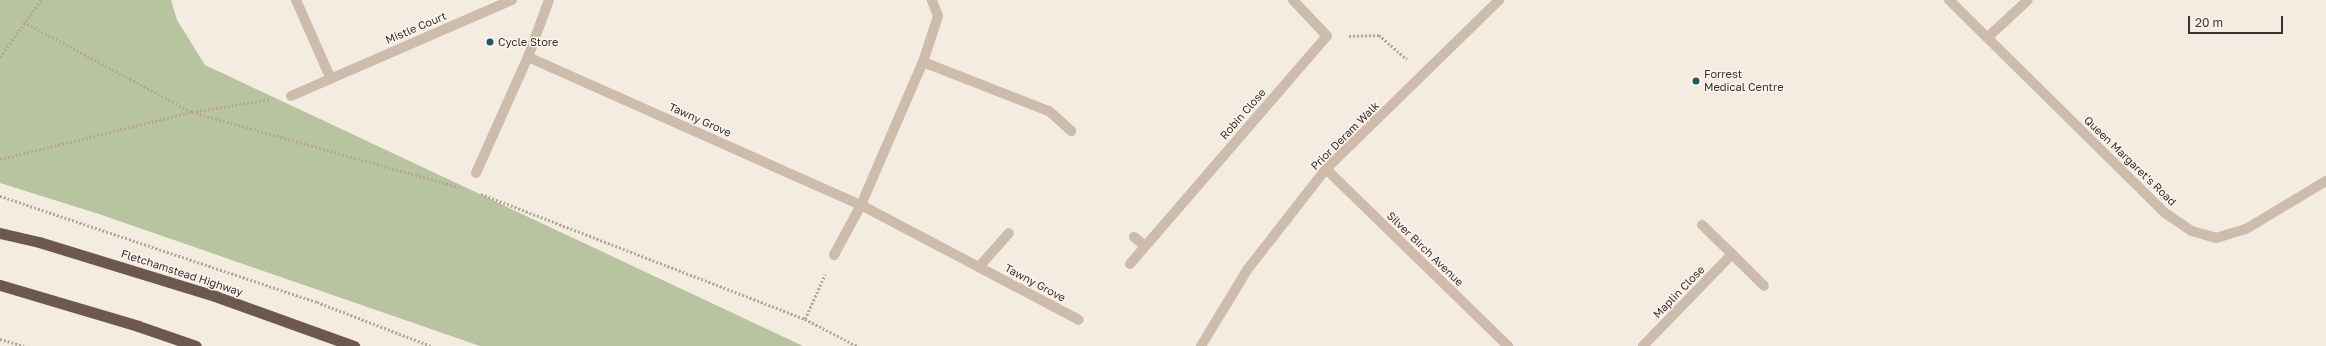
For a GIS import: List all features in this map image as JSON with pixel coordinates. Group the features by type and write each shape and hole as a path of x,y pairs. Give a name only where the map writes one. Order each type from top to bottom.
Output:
{"highway":[{"name":"Fletchamstead Highway","path":"0,233 39,242 215,296 354,346"},
{"path":"0,285 138,326 196,346"}],"street":[{"path":"296,0 330,77"},
{"name":"Mistle Court","path":"290,96 330,77 512,0"},
{"path":"476,173 528,57 549,0"},
{"path":"834,255 861,205 924,62 938,16 932,0"},
{"path":"1293,0 1327,36"},
{"name":"Prior Deram Walk","path":"1201,346 1247,270 1326,170 1499,0"},
{"name":"Queen Margaret's Road","path":"1948,0 1988,37 2165,213 2192,231 2216,238 2246,228 2326,181"},
{"path":"1988,37 2028,0"},
{"name":"Robin Close","path":"1130,264 1327,36"},
{"name":"Tawny Grove","path":"528,57 861,205 1079,320"},
{"path":"924,62 1049,111 1071,131"},
{"name":"Silver Birch Avenue","path":"1326,170 1508,346"},
{"path":"1702,225 1764,286"},
{"path":"979,267 1009,233"},
{"path":"1134,237 1145,246"},
{"name":"Maplin Close","path":"1642,346 1732,254"}],"path":[{"path":"0,57 41,0"},
{"path":"24,22 192,112 462,188"},
{"path":"1327,36 1379,35 1424,74"},
{"path":"0,159 192,112 290,96"},
{"path":"477,193 804,319 857,346"},
{"path":"0,196 317,302 431,346"},
{"path":"804,319 834,255"},
{"path":"0,339 24,346"}],"green space":[{"path":"0,0 171,0 177,20 205,65 803,346 480,346 99,214 0,183"}],"place":[{"name":"Cycle Store","path":"490,42"},
{"name":"Forrest Medical Centre","path":"1696,81"}]}
